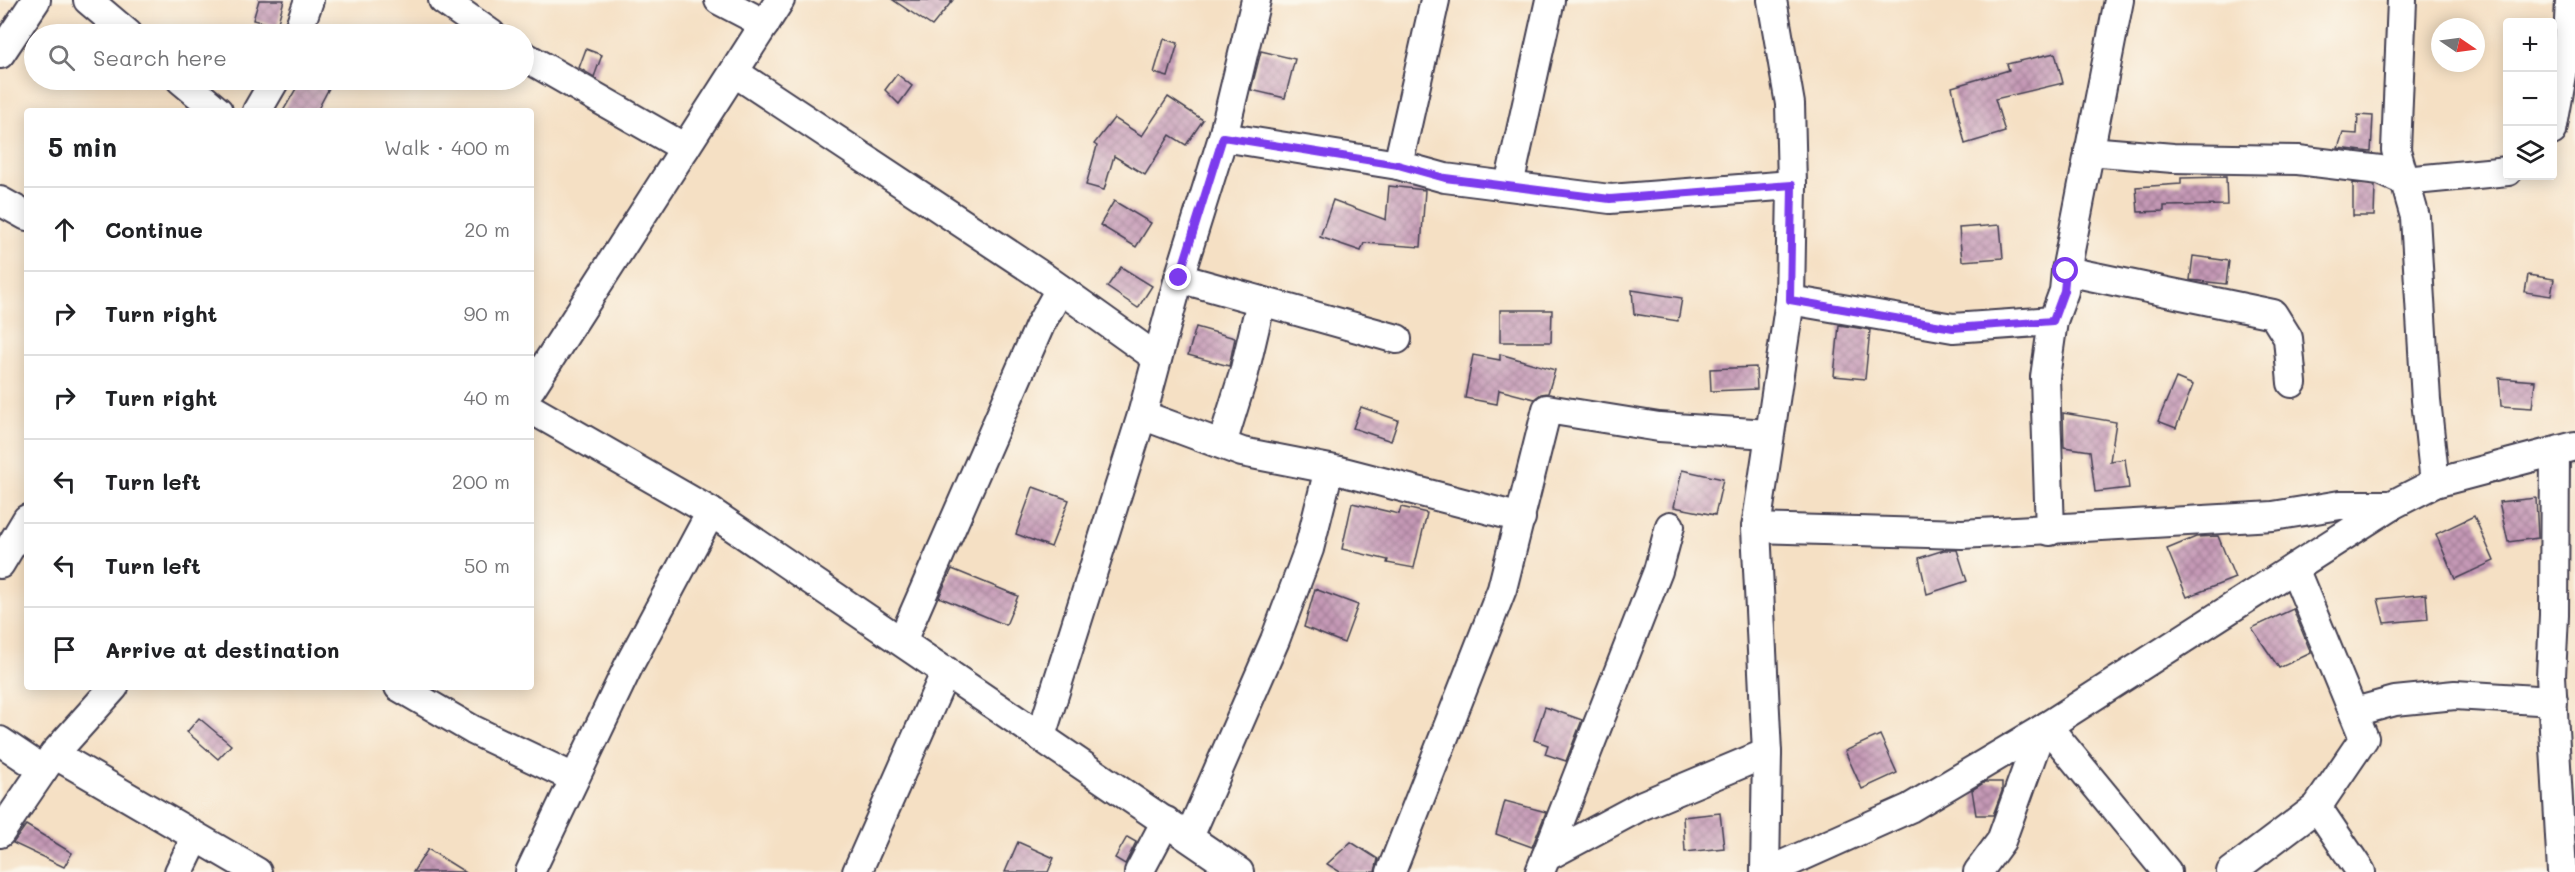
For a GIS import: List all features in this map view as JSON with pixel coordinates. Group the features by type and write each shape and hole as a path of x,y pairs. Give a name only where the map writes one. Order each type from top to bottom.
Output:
{"street":[{"path":"0,54 36,0"},
{"path":"88,0 116,24"},
{"path":"301,24 309,0"},
{"path":"443,0 477,24"},
{"path":"719,0 765,24"},
{"path":"534,383 780,0"},
{"path":"1041,736 1142,415 1179,278 1223,137 1256,0"},
{"path":"1398,165 1435,0"},
{"path":"1509,185 1550,0"},
{"path":"1772,0 1790,104 1792,185 1790,300 1756,528 1767,753 1766,872 1910,808 2044,728 2392,506 2435,483 2565,449 2561,714 2562,872"},
{"path":"2050,531 2045,377 2053,321 2064,291 2119,0"},
{"path":"2402,0 2396,150 2415,217 2426,400 2435,483"},
{"path":"2554,126 2572,41 2570,0"},
{"path":"534,62 685,148"},
{"path":"734,72 1060,289 1157,358"},
{"path":"193,90 214,108"},
{"path":"259,108 269,90"},
{"path":"1223,137 1398,165 1445,178 1610,199 1792,185"},
{"path":"2089,151 2173,158 2298,160 2380,170 2404,181 2503,171"},
{"path":"0,201 24,214"},
{"path":"2066,271 2273,314 2288,338 2292,383"},
{"path":"1179,278 1397,339"},
{"path":"902,641 1040,325 1060,289"},
{"path":"1790,300 1953,328 2053,321"},
{"path":"1222,444 1244,373 1261,301"},
{"path":"1391,872 1502,589 1547,409 1659,427 1769,434"},
{"path":"534,411 711,512 1239,872"},
{"path":"1142,415 1242,452 1329,469 1521,518"},
{"path":"1139,872 1177,829 1221,767 1279,630 1309,549 1329,469"},
{"path":"1756,528 1962,534 2050,531 2273,516 2340,505 2392,506"},
{"path":"530,872 629,665 711,512"},
{"path":"0,564 24,524"},
{"path":"1543,865 1658,571 1670,526"},
{"path":"2231,872 2317,807 2364,738 2294,568"},
{"path":"857,872 946,671"},
{"path":"0,833 48,762 111,690"},
{"path":"404,690 473,730 574,778"},
{"path":"2355,712 2395,701 2455,695 2561,714"},
{"path":"1978,872 2001,841 2044,728"},
{"path":"2044,728 2167,872"},
{"path":"0,741 48,762 196,837 257,872"},
{"path":"1543,865 1643,806 1767,753"},
{"path":"2317,807 2361,872"},
{"path":"179,872 196,837"}],"building":[{"path":"259,0 284,0 278,24 253,20"},
{"path":"893,0 953,0 932,26"},
{"path":"1164,39 1178,43 1168,77 1154,73"},
{"path":"586,49 602,55 594,77 579,68"},
{"path":"1261,51 1295,59 1285,98 1251,90"},
{"path":"2055,53 2063,83 1995,99 2005,132 1965,144 1952,87 2009,70 2007,64"},
{"path":"897,74 912,86 899,104 885,90"},
{"path":"295,90 328,90 319,108 285,108"},
{"path":"1168,97 1203,120 1186,145 1170,135 1145,175 1114,156 1104,190 1086,185 1097,146 1094,144 1114,118 1142,136"},
{"path":"2358,115 2373,116 2371,152 2338,148 2343,133 2357,134"},
{"path":"2226,177 2227,205 2164,206 2164,211 2138,212 2136,187 2181,184 2181,178"},
{"path":"2353,183 2375,186 2374,216 2353,216"},
{"path":"1389,186 1425,190 1421,247 1364,243 1361,251 1320,237 1333,200 1386,220"},
{"path":"1114,201 1151,223 1136,247 1100,225"},
{"path":"2000,225 2003,258 1962,261 1959,228"},
{"path":"2193,256 2229,261 2226,284 2190,280"},
{"path":"1121,267 1152,286 1138,308 1107,287"},
{"path":"2528,275 2554,279 2551,296 2525,292"},
{"path":"1632,290 1682,298 1678,321 1634,314"},
{"path":"1500,310 1552,310 1551,342 1500,342"},
{"path":"1839,325 1870,330 1865,379 1834,376"},
{"path":"1196,327 1235,338 1229,366 1188,355"},
{"path":"1500,354 1555,370 1548,393 1541,394 1534,399 1499,390 1497,404 1465,398 1473,355 1500,360"},
{"path":"1756,367 1757,389 1711,391 1710,369"},
{"path":"2176,378 2193,385 2176,428 2158,421"},
{"path":"2499,378 2535,381 2532,408 2501,406"},
{"path":"1361,407 1398,420 1391,441 1353,428"},
{"path":"2063,413 2116,422 2110,461 2125,459 2129,488 2095,492 2090,451 2064,447"},
{"path":"1682,470 1723,479 1715,515 1674,507"},
{"path":"1033,487 1069,500 1051,547 1016,534"},
{"path":"2536,498 2538,538 2508,542 2499,502"},
{"path":"1352,503 1399,514 1401,507 1427,513 1414,568 1387,563 1388,560 1342,549"},
{"path":"2474,516 2494,561 2455,579 2436,534"},
{"path":"2218,536 2235,578 2187,597 2167,549 2196,537"},
{"path":"1944,550 1957,550 1967,581 1927,594 1919,558"},
{"path":"952,569 1018,596 1006,625 939,597"},
{"path":"1315,589 1358,605 1344,643 1304,627"},
{"path":"2426,594 2428,619 2384,623 2378,599"},
{"path":"2293,609 2311,653 2279,668 2252,628"},
{"path":"1545,707 1582,720 1566,761 1545,754 1548,745 1534,740"},
{"path":"199,718 231,745 218,759 187,732"},
{"path":"1880,735 1897,773 1862,789 1845,751"},
{"path":"1985,782 2002,782 2002,791 1993,815 1976,815 1972,790"},
{"path":"1505,801 1546,812 1532,847 1496,834"},
{"path":"1720,813 1724,848 1685,852 1683,817"},
{"path":"26,825 72,853 64,867 13,843"},
{"path":"1127,837 1136,842 1125,864 1115,858"},
{"path":"1018,842 1054,858 1048,872 1005,872"},
{"path":"1351,842 1378,859 1375,872 1340,872 1327,864"},
{"path":"428,849 465,872 413,872"}],"route":[{"path":"1179,278 1223,137 1398,165 1445,178 1610,199 1792,185 1790,300 1870,315 1953,328 2053,321 2064,291 2066,271"}]}
